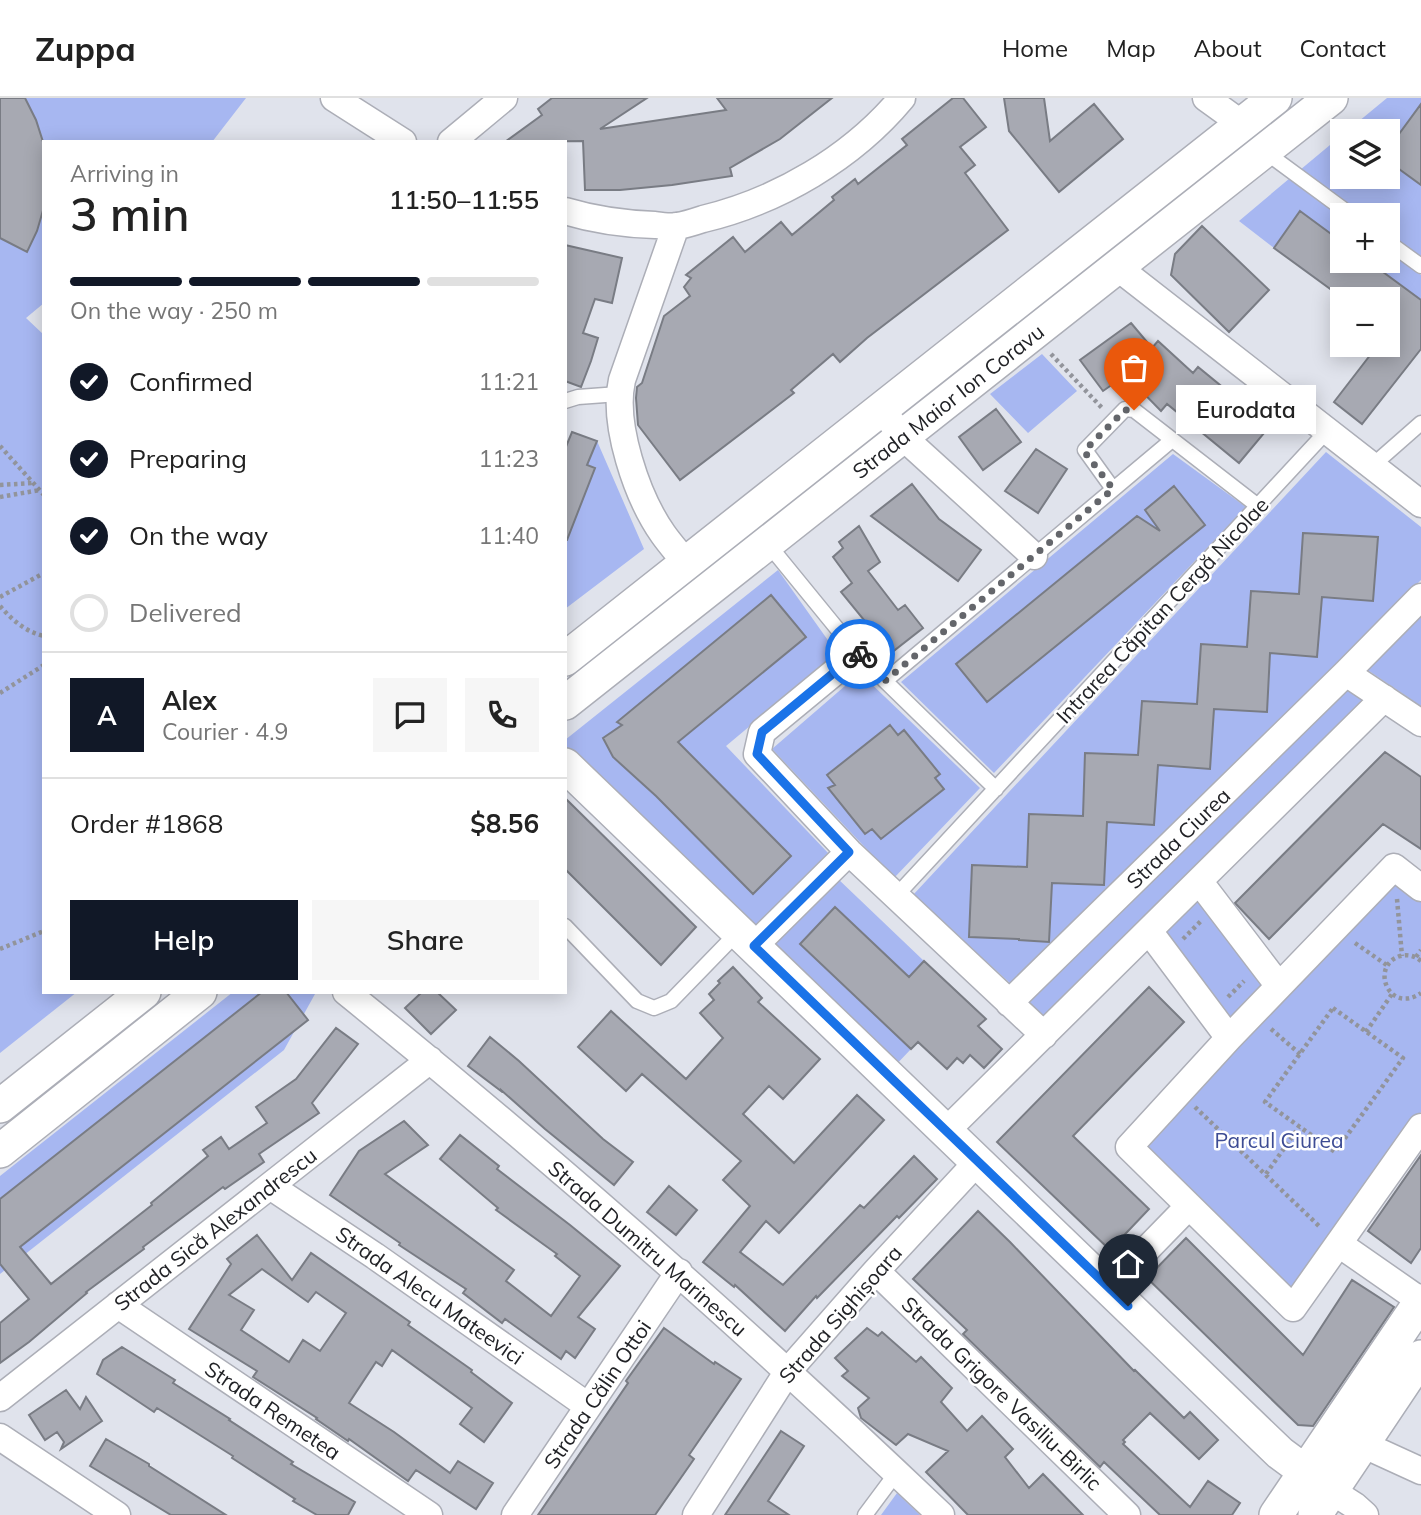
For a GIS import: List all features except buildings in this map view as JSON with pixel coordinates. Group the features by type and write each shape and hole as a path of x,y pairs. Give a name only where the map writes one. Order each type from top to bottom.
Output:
{"street":[{"path":"334,98 400,140"},
{"path":"453,140 504,98"},
{"path":"567,212 631,224 676,226 727,214 768,198 816,172 859,141 902,98"},
{"path":"1206,98 1242,124 1264,151"},
{"name":"Strada Maior Ion Coravu","path":"567,657 1275,98"},
{"name":"Strada Maior Ion Coravu","path":"567,702 1331,98"},
{"path":"676,226 622,380 619,413 625,443 646,504 662,533 686,563"},
{"path":"1094,241 1117,267 1421,504"},
{"path":"881,409 903,437 1034,556"},
{"name":"Strada Ciurea","path":"1009,1003 1421,597"},
{"path":"859,652 762,732 757,754 849,852 1044,1035"},
{"path":"1346,673 1421,723"},
{"path":"946,1131 1384,698"},
{"path":"567,767 1280,1452 1317,1493 1355,1506 1365,1515"},
{"path":"746,939 849,852"},
{"path":"1421,888 1394,867 1228,1038 1129,1147 1293,1308 1421,1127"},
{"path":"1199,881 1279,985"},
{"path":"1149,931 1228,1038"},
{"path":"0,1106 141,994"},
{"path":"0,1151 197,994"},
{"name":"Strada Dumitru Marinescu","path":"348,994 679,1272 942,1515"},
{"name":"Strada Sică Alexandrescu","path":"0,1398 430,1060"},
{"name":"Strada Sighișoara","path":"696,1515 788,1371 978,1161"},
{"name":"Strada Alecu Mateevici","path":"270,1185 588,1406"},
{"path":"1109,1288 1189,1206"},
{"path":"1317,1493 1421,1301 1339,1244"},
{"name":"Strada Grigore Vasiliu-Birlic","path":"876,1271 1127,1515"},
{"name":"Strada Călin Ottoi","path":"515,1515 679,1272"},
{"name":"Strada Remetea","path":"118,1306 429,1515"},
{"path":"1276,1515 1317,1493 1362,1444 1421,1357"},
{"path":"0,1437 117,1515"},
{"path":"1362,1444 1421,1471"}],"lane":[{"path":"1264,151 1335,203"},
{"path":"1400,251 1421,266"},
{"path":"567,400 619,394"},
{"path":"1113,489 1085,450 1125,410 1134,410 1258,506"},
{"path":"1372,466 1421,423"},
{"name":"Intrarea Căpitan Cergă Nicolae","path":"896,896 1327,431"},
{"path":"885,681 1172,440"},
{"path":"768,544 839,631 885,681 996,789"},
{"path":"567,928 637,1001 654,1008 671,1001 746,939"},
{"path":"865,1515 897,1472"}],"path":[{"path":"1032,335 1108,414"},
{"path":"0,446 42,492"},
{"path":"0,485 34,483"},
{"path":"0,497 42,492"},
{"path":"0,597 42,574"},
{"path":"0,606 29,632 42,635"},
{"path":"0,693 42,666"},
{"path":"1394,867 1402,956"},
{"path":"1167,954 1217,906"},
{"path":"1334,929 1388,966"},
{"path":"0,949 42,932"},
{"path":"1421,950 1418,959 1402,956 1390,962 1384,977 1392,994 1403,999 1410,999 1421,993"},
{"path":"1211,1014 1262,962"},
{"path":"1366,1031 1392,994"},
{"path":"1333,1008 1366,1031 1403,1058 1335,1153 1265,1102 1333,1008"},
{"path":"1253,1013 1300,1054"},
{"path":"1179,1092 1339,1244"},
{"path":"1265,1174 1299,1127"}],"green space":[{"path":"0,98 246,98 214,140 42,140 42,305 26,318 42,333 42,994 74,994 0,1053"},
{"path":"1387,98 1421,98 1421,259 1400,244 1400,203 1345,203 1300,170 1330,145 1330,189 1400,189 1400,119 1362,119"},
{"path":"1290,178 1330,208 1330,233 1300,211 1274,248 1239,221"},
{"path":"1400,259 1421,275 1421,300 1384,273 1400,273"},
{"path":"1042,354 1077,391 1028,433 990,394"},
{"path":"597,441 644,549 567,607 567,538 594,468 587,465"},
{"path":"1326,452 1421,527 1421,580 1011,984 913,895"},
{"path":"1173,454 1246,507 994,773 901,682"},
{"path":"778,570 837,653 726,746 830,855 757,931 567,749 567,738"},
{"path":"1421,613 1421,706 1366,669"},
{"path":"860,673 980,788 894,878 772,749"},
{"path":"1348,683 1373,701 1044,1025 1019,1002"},
{"name":"Parcul Ciurea","path":"1394,874 1421,894 1421,1112 1292,1297 1138,1147 1235,1039 1155,931 1199,888 1279,993"},
{"path":"836,877 924,961 909,977 800,944 911,1049 893,1068 768,945"},
{"path":"230,994 315,994 284,1050 0,1274 0,1176"},
{"path":"897,1493 920,1515 881,1515"}],"way so far":[{"path":"860,654 885,681 1113,489 1085,450 1125,410 1134,410"}],"place":[{"name":"Eurodata","path":"1134,410"}],"route":[{"path":"860,654 859,652 762,732 757,754 849,852 754,946 1128,1306"}]}
